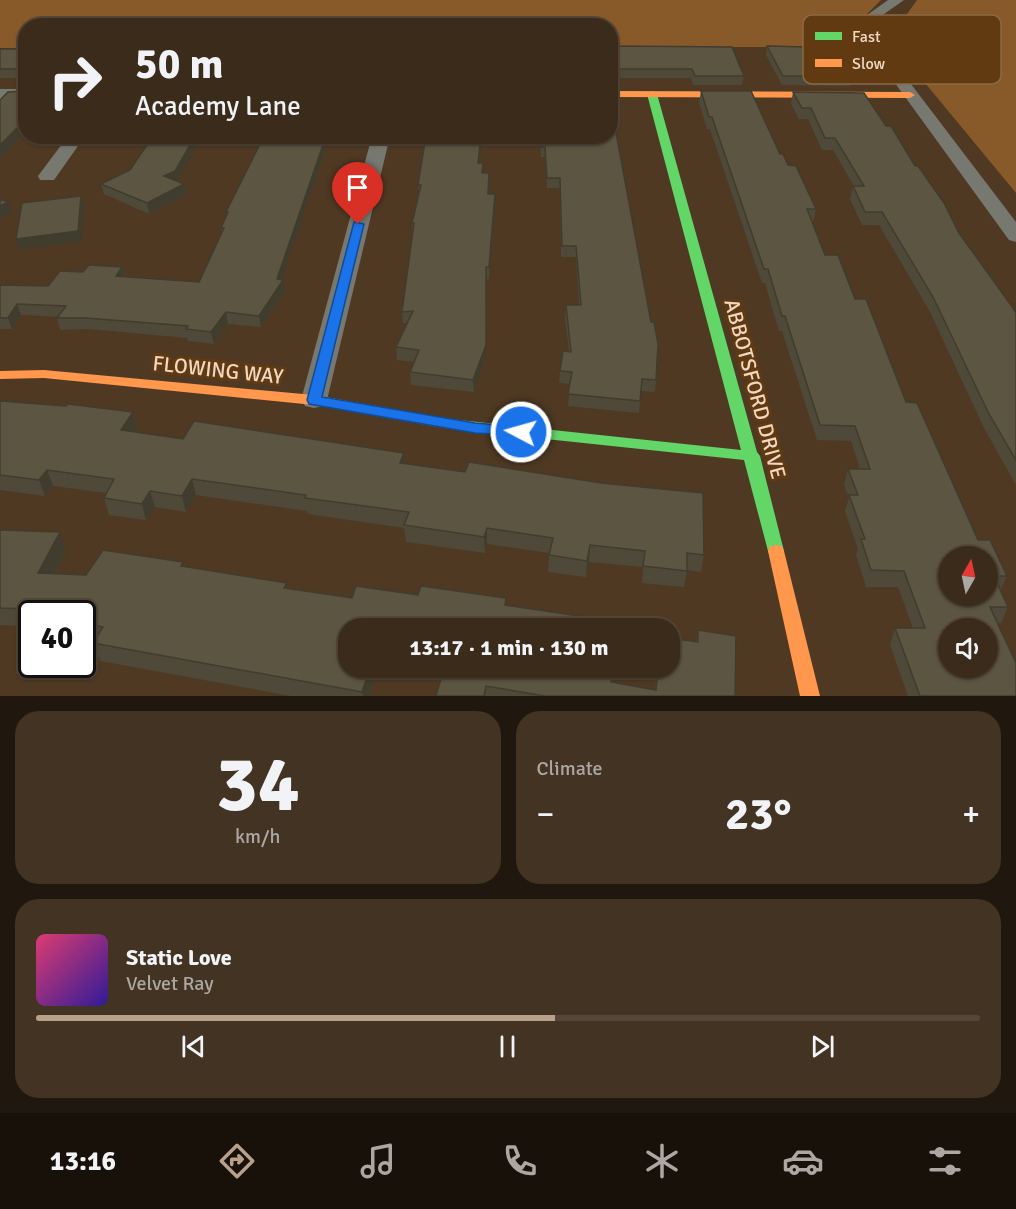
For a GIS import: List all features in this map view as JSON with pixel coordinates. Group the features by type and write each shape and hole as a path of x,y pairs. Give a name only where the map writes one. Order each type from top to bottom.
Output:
{"street":[{"path":"874,15 897,0"},
{"path":"902,84 1016,236"},
{"path":"0,94 18,94"},
{"path":"618,94 910,95"},
{"name":"ABBOTSFORD DRIVE","path":"652,94 752,456 790,603 810,696"},
{"path":"48,176 71,144"},
{"path":"314,400 379,144"},
{"name":"FLOWING WAY","path":"0,375 44,374 314,400 475,428 752,456"}],"shaded area":[{"path":"0,0 881,0 866,15 803,15 803,47 618,47 618,18 18,18 18,48 0,48"},
{"path":"917,0 1016,0 1016,193 926,84 1001,84 1001,15 906,15"}],"building":[{"path":"618,46 732,47 744,76 695,76 692,69 618,69"},
{"path":"767,46 803,47 803,76 783,76"},
{"path":"0,49 18,49 18,69 0,69"},
{"path":"18,91 18,127 0,145 0,100 8,92"},
{"path":"701,91 751,91 780,154 783,154 788,165 796,166 816,209 807,209 825,255 838,255 855,299 866,299 906,402 917,403 978,540 990,540 993,546 938,546 938,606 998,606 998,585 1008,607 990,607 995,618 938,618 938,678 998,678 998,624 1016,663 1016,696 920,696 895,628 925,628 904,571 871,570 861,539 865,539 849,495 858,495 848,469 870,469 855,426 820,425 785,316 782,316 768,269 764,269 712,117 709,117"},
{"path":"793,92 864,93 886,126 891,126 915,166 918,166 944,203 959,233 1013,308 1016,313 1016,460 989,414 933,297 882,212 865,212 853,186 864,186 835,138 825,138 811,108 802,108"},
{"path":"618,143 651,322 654,322 658,344 656,380 642,379 640,401 568,394 572,372 560,371 563,351 571,352 566,305 581,305 576,246 562,246 560,178 547,178 545,147 541,147 541,144"},
{"path":"148,144 190,144 175,171 164,176 184,184 147,203 101,184 130,170"},
{"path":"260,144 323,144 277,279 283,280 259,316 226,312 211,332 186,329 188,326 57,318 66,306 17,304 8,318 0,318 0,285 48,286 60,271 83,272 89,265 122,267 116,276 199,282 224,228 221,228 228,212 226,212"},
{"path":"425,144 480,144 478,163 483,163 482,173 489,173 488,194 495,194 489,267 486,267 486,345 473,380 410,372 419,350 396,347 413,311 402,312 414,223 412,223 421,185 418,185"},
{"path":"81,196 78,231 16,239 22,203"},
{"path":"0,199 8,202 0,206"},
{"path":"0,401 66,406 68,404 133,412 121,430 183,439 194,421 404,453 400,463 465,472 469,462 601,483 703,493 704,555 687,553 687,571 643,566 645,551 590,545 587,561 549,555 553,538 487,528 484,537 404,525 409,512 192,479 182,496 150,491 142,504 104,498 114,479 47,470 39,480 0,475"},
{"path":"0,530 60,532 38,573 86,575 103,550 183,562 181,566 287,583 284,588 352,598 356,586 418,595 421,586 506,598 505,605 592,618 338,618 338,678 367,678 362,692 96,644 96,638 103,627 96,626 96,600 18,600 18,609 0,608"},
{"path":"998,557 1007,576 998,576"},
{"path":"698,630 736,636 735,696 545,696 486,686 484,696 436,696 441,678 612,678 611,682 656,690 657,678 680,678 680,640 698,642"}],"traffic: fast":[{"path":"652,94 776,551"},
{"path":"450,424 752,456"}],"traffic: slow":[{"path":"618,94 910,95"},
{"path":"0,375 44,374 314,400 450,424"},
{"path":"776,551 810,696"}],"route":[{"path":"358,224 314,400 475,428 521,432"}]}
